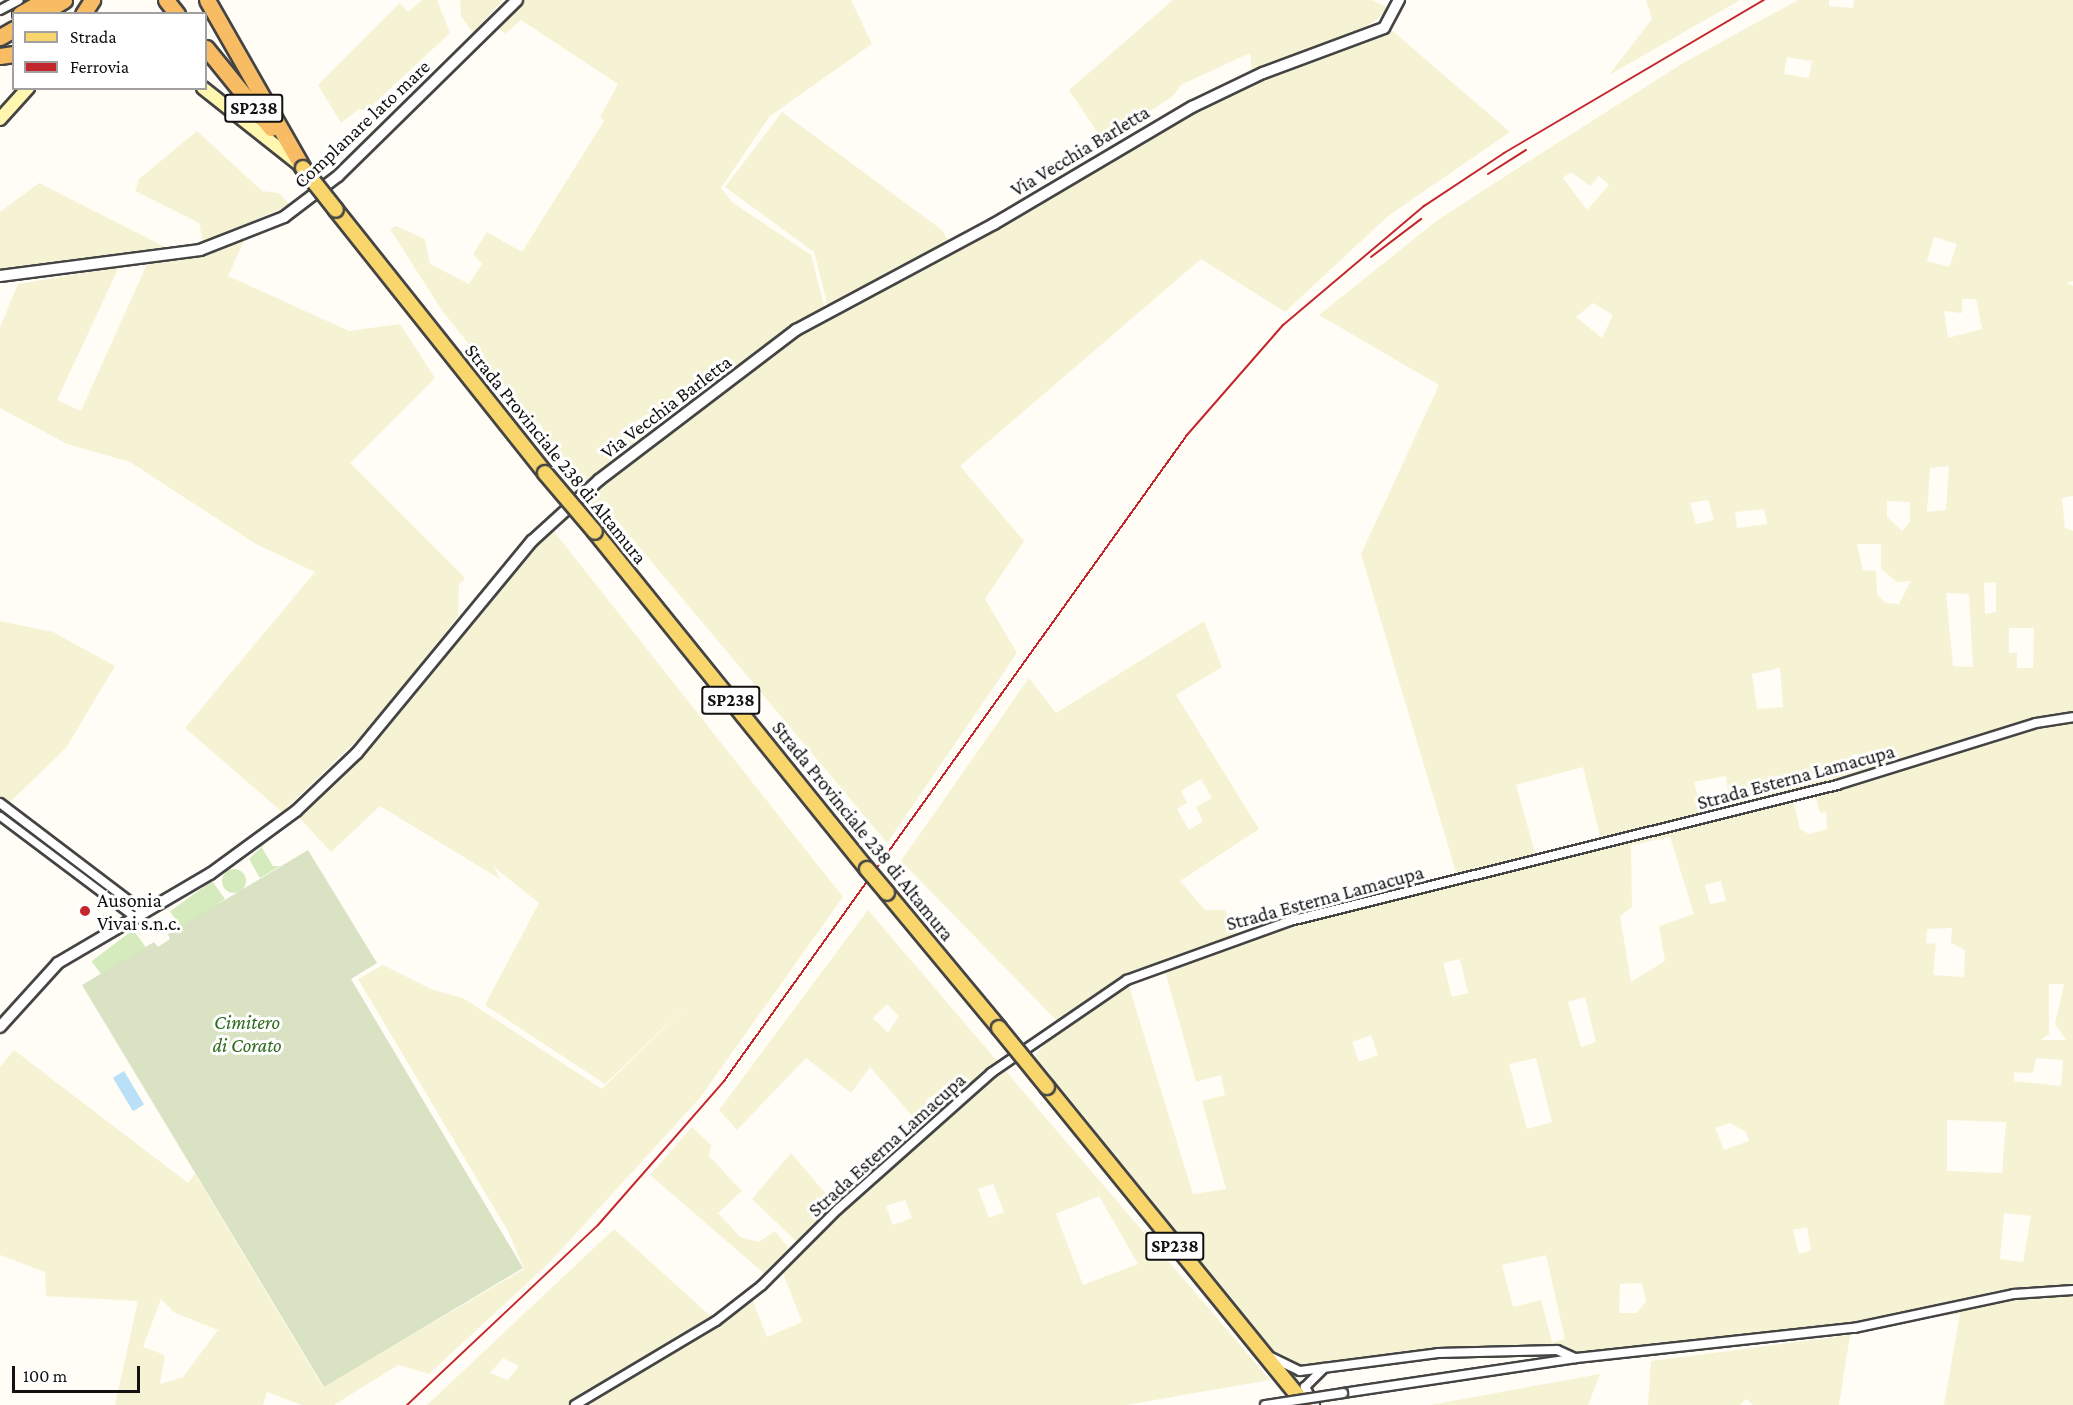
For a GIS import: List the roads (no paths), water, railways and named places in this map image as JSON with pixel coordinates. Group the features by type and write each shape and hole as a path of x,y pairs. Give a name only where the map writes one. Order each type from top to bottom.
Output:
{"highway":[{"path":"23,12 44,0"},
{"path":"44,12 64,0"},
{"path":"166,0 175,12"},
{"path":"207,0 303,168"},
{"name":"SP238","path":"207,49 303,168"}],"main road":[{"path":"0,119 26,90"},
{"path":"206,90 303,168"},
{"name":"Strada Provinciale 238 di Altamura","path":"303,168 545,473 1305,1405"}],"street":[{"path":"0,10 19,0"},
{"name":"Complanare lato mare","path":"0,276 200,250 284,217 338,176 517,0"},
{"name":"Via Vecchia Barletta","path":"0,1027 58,963 141,916 296,812 357,753 532,541 599,480 796,330 994,224 1192,107 1263,73 1384,28 1399,0"},
{"name":"Strada Esterna Lamacupa","path":"575,1405 716,1321 762,1285 838,1209 991,1073 1127,980 1290,921 1837,785 2036,723 2073,717"},
{"path":"0,803 141,916"},
{"path":"0,810 141,916"},
{"path":"0,816 141,916"},
{"path":"1265,1405 1576,1358 1776,1339 2046,1288 2073,1290"},
{"path":"1258,1348 1287,1368 1324,1368 1438,1353 1557,1350 1576,1358"},
{"path":"1315,1405 1305,1387 1324,1368"}],"water":[{"path":"124,1071 144,1104 133,1111 113,1078"}],"railway":[{"path":"407,1405 598,1225 724,1081 1187,435 1283,325 1424,206 1504,153 1764,0"},
{"path":"1488,174 1526,150"},
{"path":"1371,257 1421,219"}],"place":[{"name":"Ausonia Vivai s.n.c.","path":"85,911"}],"park label":[{"name":"Cimitero di Corato","path":"247,1034"}]}
